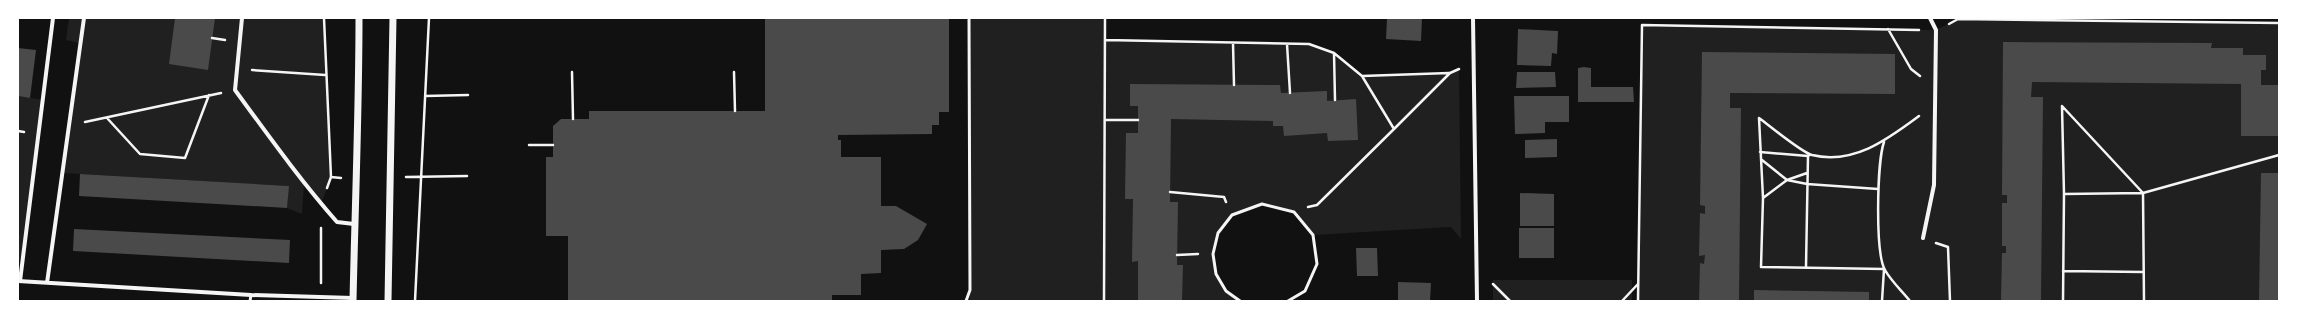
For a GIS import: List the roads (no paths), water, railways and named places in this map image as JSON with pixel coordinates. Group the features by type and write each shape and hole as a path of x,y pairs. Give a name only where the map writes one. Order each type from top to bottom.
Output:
{"street":[{"path":"53,18 19,281 251,295 354,299 354,224 358,178 359,18"},
{"path":"47,283 84,18"},
{"path":"242,18 235,90 272,142 321,204 337,222 354,224"},
{"path":"388,301 392,18"},
{"path":"1473,18 1477,301"},
{"path":"1923,238 1934,185 1936,30 1930,18"}],"lane":[{"path":"966,301 970,290 969,18"},
{"path":"1240,301 1226,291 1216,274 1213,254 1218,233 1232,215 1262,204 1294,212 1313,235 1317,264 1305,291 1288,301"},
{"path":"250,301 251,295"}]}
